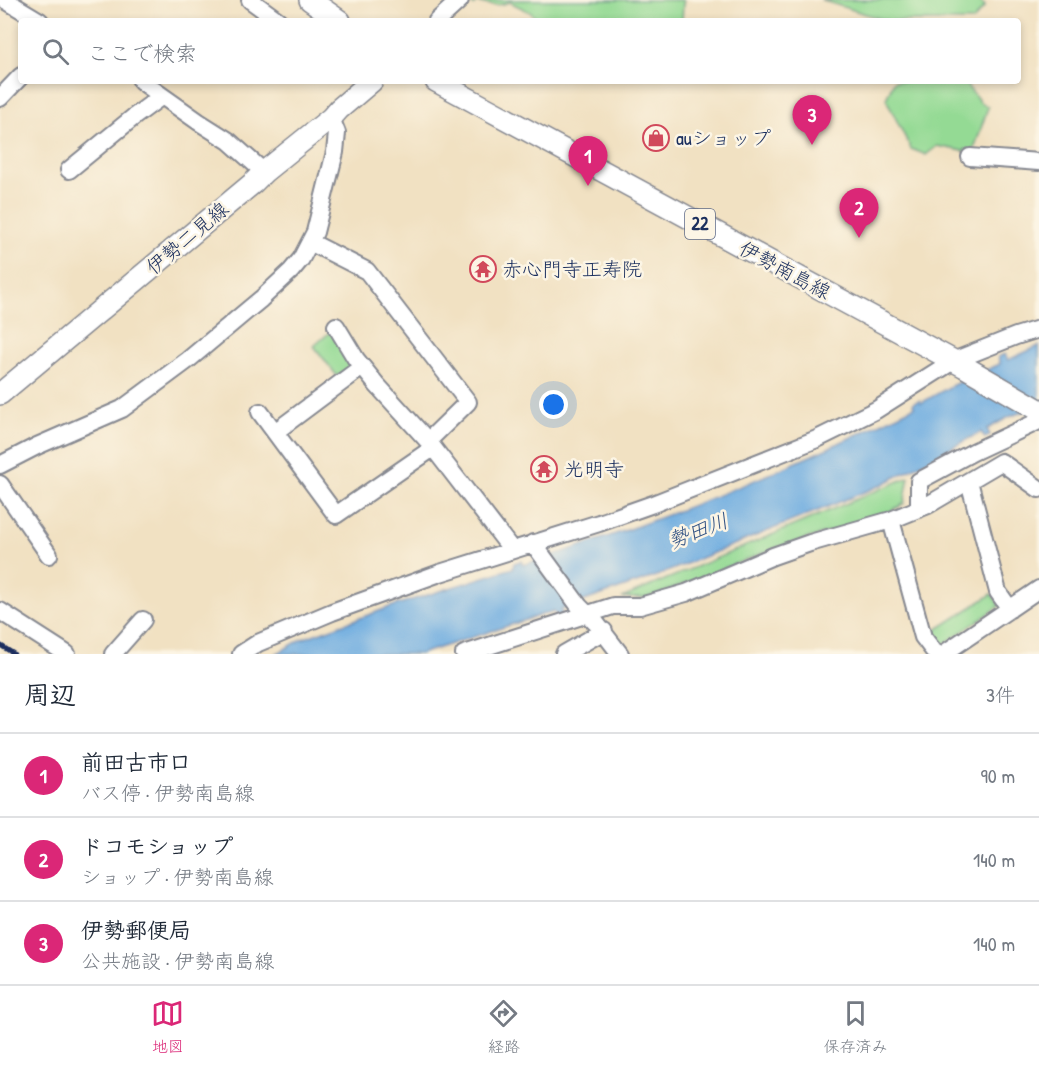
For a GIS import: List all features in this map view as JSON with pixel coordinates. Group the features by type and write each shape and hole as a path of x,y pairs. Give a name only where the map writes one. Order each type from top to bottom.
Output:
{"main road":[{"path":"310,0 336,18"},
{"name":"伊勢二見線","path":"0,394 254,183 368,84"},
{"name":"伊勢南島線","path":"442,84 959,364 1039,410"}],"street":[{"path":"5,0 35,18"},
{"path":"250,0 275,18"},
{"path":"440,18 460,0"},
{"path":"0,98 18,79"},
{"path":"145,84 230,141 264,172"},
{"path":"69,170 162,96"},
{"path":"0,465 37,446 122,409 188,360 291,271 301,259 315,232 335,152 337,133 331,118"},
{"path":"970,157 1039,162"},
{"path":"260,412 336,515 430,444 468,402 367,271 310,242"},
{"path":"336,326 362,367 430,444 512,550"},
{"path":"241,654 258,643 332,612 512,550 536,548 817,439 876,410 959,364 1016,336 1039,329"},
{"path":"274,432 362,367"},
{"path":"919,509 919,482 973,452 1039,421"},
{"path":"464,654 583,611 613,606 640,606 686,593 773,556 891,520 919,509 1001,462 1039,489"},
{"path":"969,481 998,592 1010,609"},
{"path":"0,484 49,555"},
{"path":"891,520 923,637 936,654"},
{"path":"536,548 583,611 604,631 620,654"},
{"path":"943,654 1039,589"},
{"path":"0,611 67,654"},
{"path":"113,654 143,620"},
{"path":"564,654 604,631"}],"green space":[{"path":"684,0 682,18 536,18 530,12 510,2 494,5 478,2 474,5 467,1"},
{"path":"821,0 979,0 985,6 975,18 878,18"},
{"path":"893,84 965,84 981,103 988,107 973,153 937,146 926,155 911,149 886,99"},
{"path":"331,331 349,357 349,368 337,376 314,346"},
{"path":"909,477 904,504 879,517 776,548 662,593 645,598 622,598"},
{"path":"992,594 1000,606 938,648 928,635"}],"water":[{"name":"勢田川","path":"1039,346 1039,405 987,429 990,435 985,438 981,432 879,486 659,575 561,609 562,615 557,617 554,611 420,654 276,654 302,639 393,606 513,568 514,563 521,561 523,565 573,549 722,494 914,407 913,403 920,400 921,403 953,385 1000,364 998,357 1005,354 1008,360"}],"railway":[{"path":"0,645 14,654"}],"place":[{"name":"auショップ","path":"656,138"},
{"name":"伊勢郵便局","path":"812,145"},
{"name":"前田古市口","path":"588,186"},
{"name":"ドコモショップ","path":"859,238"},
{"name":"赤心門寺正寿院","path":"483,269"},
{"name":"光明寺","path":"544,469"}]}
